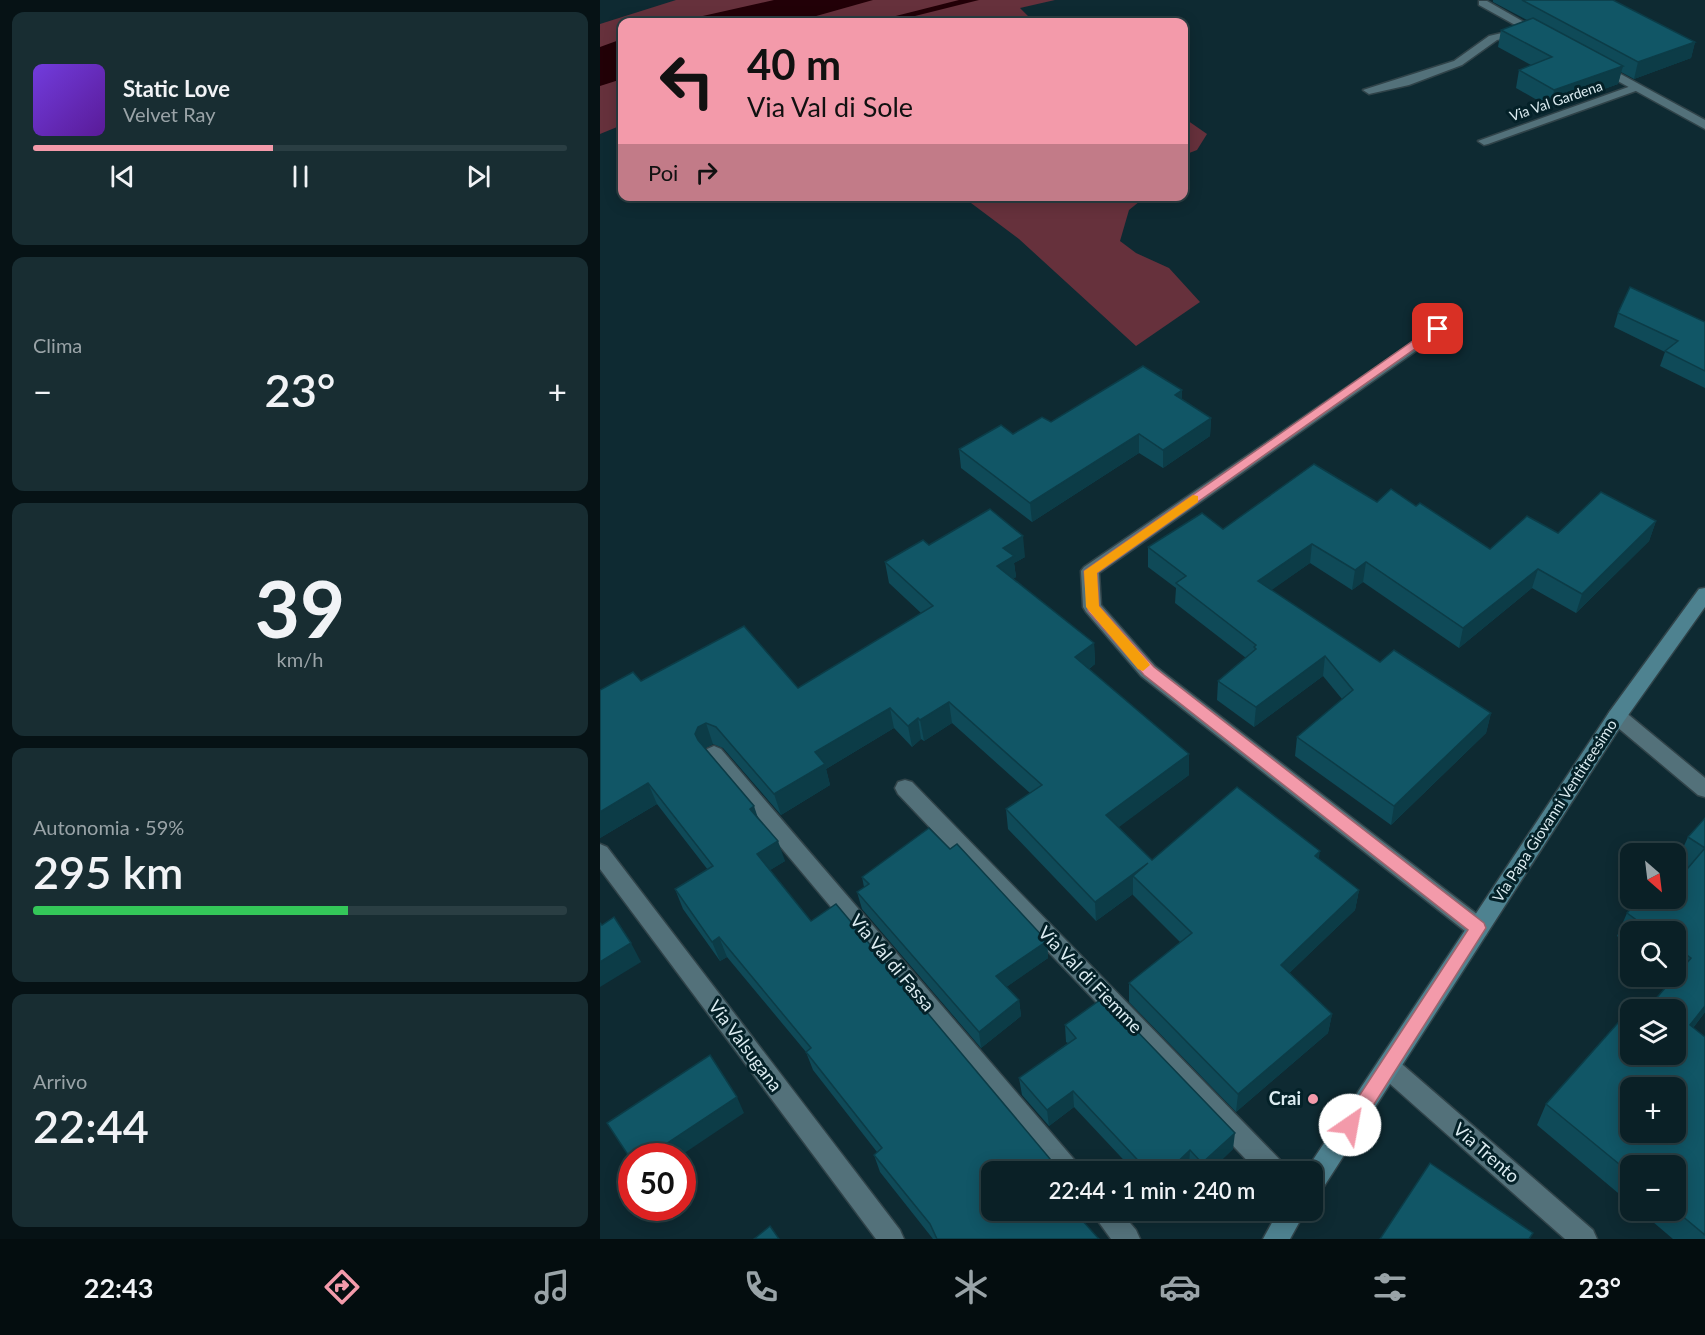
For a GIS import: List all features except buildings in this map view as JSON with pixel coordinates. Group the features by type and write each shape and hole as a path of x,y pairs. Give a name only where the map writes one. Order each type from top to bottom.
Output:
{"main road":[{"name":"Via Papa Giovanni Ventitreesimo","path":"1323,1165 1617,716 1705,594"},
{"path":"1276,1239 1287,1221"}],"street":[{"path":"1483,3 1550,40"},
{"path":"1369,90 1405,82 1458,63 1493,38 1530,29"},
{"name":"Via Val Gardena","path":"1589,61 1705,125"},
{"name":"Via Val Gardena","path":"1484,141 1638,88"},
{"path":"1438,329 1090,571 1092,607 1149,671 1478,928"},
{"path":"1617,716 1705,789"},
{"name":"Via Val di Fassa","path":"714,754 1060,1161"},
{"name":"Via Val di Fiemme","path":"905,788 1264,1161"},
{"name":"Via Valsugana","path":"600,853 891,1239"},
{"name":"Via Trento","path":"1388,1067 1584,1239"},
{"path":"1111,1221 1127,1239"}],"shaded area":[{"path":"676,0 1055,0 1020,8 1030,18 619,18"},
{"path":"774,0 873,0 809,18 694,18"},
{"path":"959,0 979,0 907,18 888,18"},
{"path":"618,18 618,127 600,134 600,24"},
{"path":"618,40 618,80 600,86 600,47"},
{"path":"1188,121 1207,134 1197,150 1188,153"},
{"path":"968,201 1140,201 1129,210 1120,241 1136,253 1169,268 1200,302 1136,346 1019,239"}],"slow traffic":[{"path":"1143,665 1092,607 1090,571 1193,499"}],"place":[{"name":"Crai","path":"1313,1099"}],"route":[{"path":"1350,1125 1478,928 1149,671 1092,607 1090,571 1438,329"}]}
